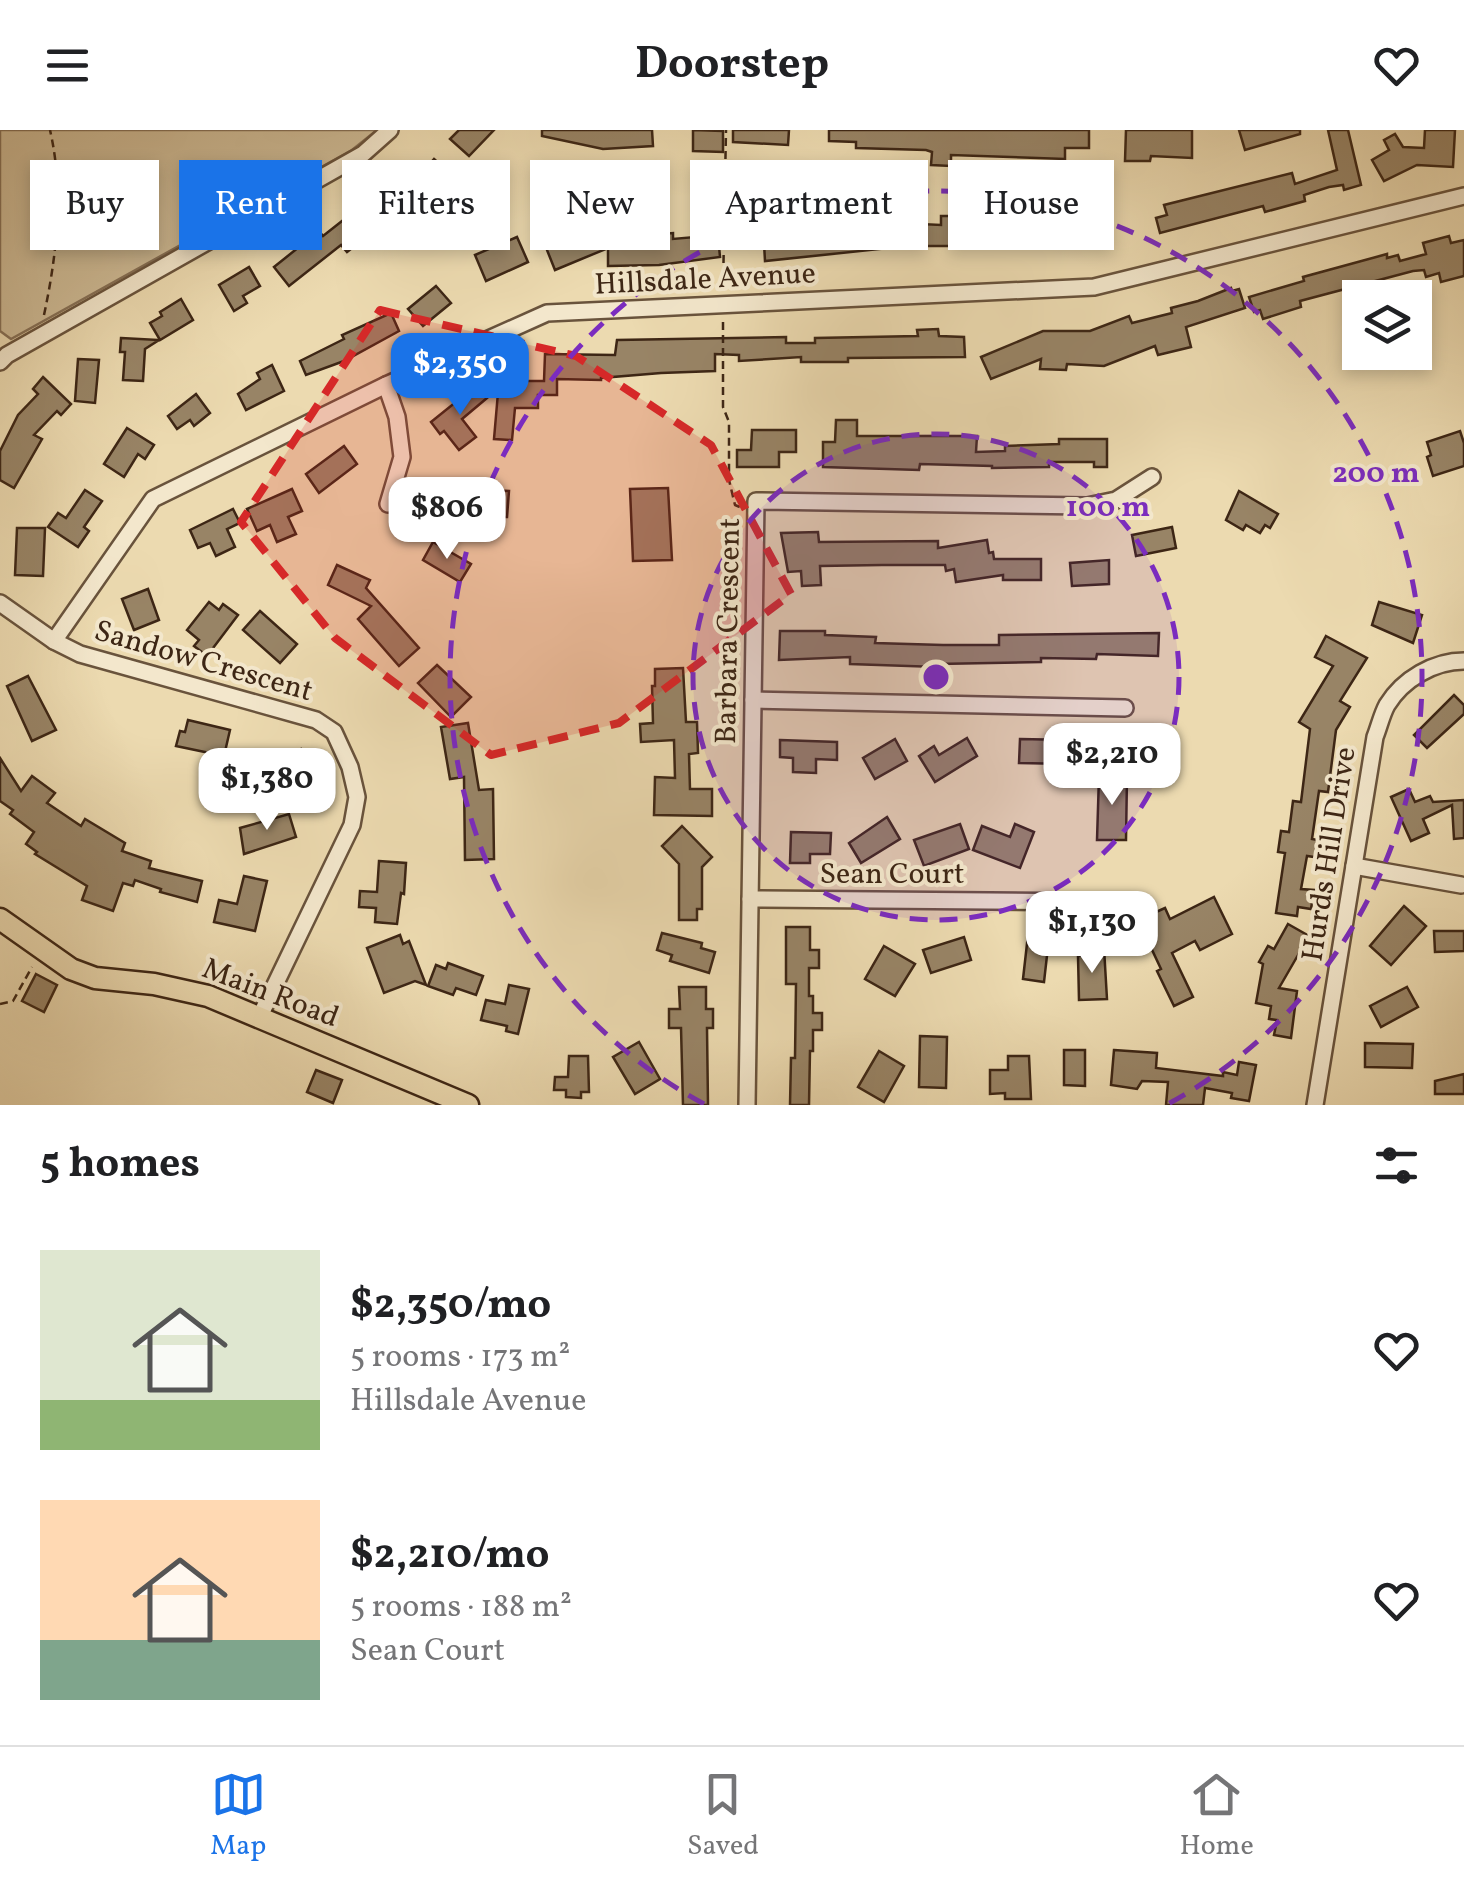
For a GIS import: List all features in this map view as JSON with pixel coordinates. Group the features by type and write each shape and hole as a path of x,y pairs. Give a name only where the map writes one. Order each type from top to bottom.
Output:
{"main road":[{"name":"Main Road","path":"0,919 71,969 95,978 181,989 260,1016 468,1105"}],"street":[{"path":"0,362 363,154 390,130"},
{"name":"Hillsdale Avenue","path":"54,641 152,499 386,385 547,313 1111,284 1464,196"},
{"path":"386,385 398,417 402,457 388,504"},
{"name":"Barbara Crescent","path":"747,1105 756,501 1087,506 1116,500 1152,478"},
{"name":"Sandow Crescent","path":"0,603 54,641 80,654 298,713 334,732 358,796 352,825 260,1016"},
{"name":"Hurds Hill Drive","path":"1315,1105 1375,737 1387,705 1416,674 1448,660 1464,660"},
{"path":"753,700 1125,708"},
{"path":"1354,866 1461,884"},
{"name":"Sean Court","path":"750,899 1094,902"}],"path":[{"path":"40,336 53,274 58,206 57,161 50,130"},
{"path":"726,130 723,407 729,422 729,480 734,505 756,516"},
{"path":"0,1004 13,1002 32,967"}],"highlighted area":[{"path":"380,310 576,356 711,445 791,594 619,723 491,755 335,638 241,522"}],"shaded area":[{"path":"0,130 377,130 322,167 322,160 179,160 179,246 11,339 0,331"}],"building":[{"path":"459,130 494,130 469,156 450,139"},
{"path":"542,130 652,130 653,146 603,149 542,136"},
{"path":"693,130 723,131 723,152 693,151"},
{"path":"733,130 789,130 788,145 733,142"},
{"path":"829,130 1089,130 1089,148 1065,148 1065,159 951,155 948,166 931,165 932,152 926,150 856,148 856,142 829,141"},
{"path":"1126,130 1192,130 1192,158 1151,156 1150,161 1125,161"},
{"path":"1239,130 1300,130 1300,134 1245,150"},
{"path":"1328,130 1348,130 1361,185 1344,190 1343,185 1329,187 1304,195 1305,201 1265,212 1263,206 1160,233 1156,218 1167,215 1164,205 1292,173 1295,184 1337,170"},
{"path":"1425,130 1455,130 1453,167 1417,165 1384,181 1372,160 1389,150 1384,140 1395,134 1403,147 1424,148"},
{"path":"941,216 948,216 948,246 928,246 928,224 941,225"},
{"path":"342,221 342,246 289,286 274,267 295,250 322,250 323,236"},
{"path":"670,233 673,239 690,237 690,250 719,250 720,257 659,265 608,266 608,250 670,250"},
{"path":"1449,236 1451,243 1464,240 1464,276 1441,282 1439,273 1426,277 1424,270 1379,280 1342,280 1342,290 1300,301 1301,307 1263,319 1260,310 1254,312 1249,297 1304,281 1303,277 1387,254 1387,258 1398,255 1400,261 1426,254 1423,243"},
{"path":"517,237 528,262 486,281 475,255 487,250 510,250 510,240"},
{"path":"547,250 603,250 555,270"},
{"path":"764,250 870,250 765,261"},
{"path":"249,267 260,286 243,296 247,303 234,311 219,285"},
{"path":"436,286 451,303 423,326 408,309"},
{"path":"1231,288 1239,289 1245,308 1186,327 1191,347 1158,355 1155,346 1104,366 1067,364 1066,370 1040,369 1041,359 991,379 981,357 1043,331 1090,331 1129,316 1132,323 1172,313 1171,308"},
{"path":"181,299 193,320 160,340 150,323"},
{"path":"391,313 399,331 344,361 306,375 300,361 344,339 342,335"},
{"path":"938,329 939,336 964,337 965,357 801,362 801,357 739,361 739,355 715,354 715,371 601,380 557,379 557,395 538,395 538,408 515,408 512,440 494,439 499,381 544,381 545,354 615,355 617,340 786,337 786,343 815,343 815,338 918,336 917,330"},
{"path":"121,338 159,340 145,349 143,381 123,380 125,352 120,352"},
{"path":"78,359 99,360 95,403 75,401"},
{"path":"272,365 284,391 246,410 238,394 260,379 257,373"},
{"path":"43,377 71,404 61,415 57,411 34,435 42,439 14,488 0,480 0,451 18,415 38,394 33,389"},
{"path":"477,385 487,398 462,419 476,437 459,450 431,422"},
{"path":"196,394 210,413 194,426 190,420 177,429 168,416"},
{"path":"836,420 857,420 857,436 977,436 976,452 1005,451 1005,446 1059,444 1059,439 1107,439 1107,467 1094,467 1094,462 1049,462 1049,467 992,468 920,464 919,470 823,467 823,442 835,442"},
{"path":"127,428 154,445 145,459 138,454 124,477 104,464"},
{"path":"752,430 796,430 796,452 779,452 779,467 737,467 737,450 751,450"},
{"path":"1460,431 1464,466 1433,476 1427,442"},
{"path":"344,446 357,464 319,493 306,474"},
{"path":"448,488 509,491 507,517 495,517 494,530 467,528 466,538 440,536"},
{"path":"668,488 672,560 633,561 630,489"},
{"path":"292,489 302,511 288,517 296,534 277,542 270,525 257,531 247,509"},
{"path":"85,490 102,501 84,527 89,531 78,547 48,527 58,513 66,518"},
{"path":"1239,491 1278,514 1270,528 1265,525 1260,533 1246,525 1243,530 1226,520"},
{"path":"233,509 240,523 227,529 235,547 216,556 210,543 198,548 190,530"},
{"path":"1172,527 1176,548 1136,556 1132,535"},
{"path":"17,528 45,528 43,576 15,575"},
{"path":"818,532 819,542 938,541 938,548 987,540 994,559 1041,559 1041,580 1003,580 1003,575 956,582 954,569 946,571 945,565 820,566 821,585 802,586 801,571 788,572 781,533"},
{"path":"433,542 471,564 460,582 423,560"},
{"path":"1109,560 1109,584 1072,586 1070,563"},
{"path":"337,565 370,580 366,588 419,648 399,666 358,619 371,606 328,585"},
{"path":"148,589 159,620 134,630 122,599"},
{"path":"209,602 219,610 223,604 238,615 207,656 194,646 199,640 187,630"},
{"path":"1379,602 1422,615 1413,643 1372,625"},
{"path":"260,611 297,644 280,663 243,630"},
{"path":"780,631 825,631 825,635 876,637 875,643 943,645 999,645 999,635 1159,633 1158,656 1097,654 1096,659 1041,658 1041,662 937,667 850,664 850,657 779,660"},
{"path":"1326,636 1367,658 1340,701 1350,707 1336,730 1328,792 1319,791 1312,839 1323,841 1321,858 1307,856 1301,889 1314,890 1311,909 1298,907 1297,916 1276,913 1285,853 1278,852 1281,831 1289,832 1293,801 1301,802 1310,729 1299,722 1333,666 1315,657"},
{"path":"437,665 471,697 451,717 418,683"},
{"path":"683,668 686,722 697,722 698,753 689,754 690,789 712,789 712,816 654,815 655,777 675,778 674,740 641,742 640,724 653,723 655,669"},
{"path":"28,676 56,730 32,741 7,686"},
{"path":"1454,695 1464,705 1464,714 1427,748 1414,735"},
{"path":"188,720 230,730 224,756 176,746"},
{"path":"468,723 479,790 493,789 494,859 465,860 464,777 450,779 441,727"},
{"path":"967,738 977,756 935,782 919,756 934,746 939,755"},
{"path":"895,739 907,761 875,779 863,758"},
{"path":"1020,739 1069,740 1069,764 1019,763"},
{"path":"780,740 837,742 837,760 816,759 816,773 793,772 793,758 780,757"},
{"path":"301,749 307,773 264,784 262,779 246,779 242,764"},
{"path":"0,758 21,791 32,776 55,793 47,803 81,826 85,819 125,843 122,851 151,861 149,868 202,881 197,902 135,880 133,886 123,883 113,911 82,900 87,886 35,854 26,844 34,832 0,801"},
{"path":"1099,776 1127,776 1126,840 1097,840"},
{"path":"1409,789 1415,802 1430,796 1433,802 1464,800 1464,838 1454,839 1452,805 1423,819 1429,833 1411,841 1391,797"},
{"path":"289,814 296,837 244,854 240,828"},
{"path":"887,817 900,839 861,863 849,843"},
{"path":"960,824 969,849 924,866 914,840"},
{"path":"1015,824 1034,832 1020,868 973,850 982,826 1010,837"},
{"path":"682,826 712,857 702,867 702,909 697,909 697,920 679,920 679,864 662,846"},
{"path":"791,832 831,833 830,854 810,854 810,863 790,863"},
{"path":"379,861 406,863 397,924 375,922 376,908 359,907 360,891 377,892"},
{"path":"244,876 267,881 255,931 214,922 219,900 237,904"},
{"path":"1214,897 1232,934 1200,950 1195,941 1172,953 1193,997 1174,1006 1138,920 1165,908 1170,919"},
{"path":"1404,906 1426,926 1391,965 1370,946"},
{"path":"1288,924 1309,936 1279,988 1297,991 1291,1038 1274,1035 1277,1020 1269,1019 1271,1006 1256,1003 1263,964 1259,962 1268,946 1274,949"},
{"path":"786,927 810,927 810,950 819,950 819,968 809,968 809,996 813,996 813,1013 822,1013 822,1030 813,1030 809,1105 790,1105 796,984 786,984"},
{"path":"1434,931 1464,931 1464,951 1435,952"},
{"path":"662,933 702,943 701,948 715,952 709,973 670,961 672,955 657,950"},
{"path":"400,935 403,944 409,941 426,985 415,981 384,993 367,948"},
{"path":"1028,935 1049,938 1044,982 1023,979"},
{"path":"964,937 971,960 931,973 923,950"},
{"path":"884,946 915,964 895,996 865,979"},
{"path":"1104,948 1107,999 1079,1000 1078,956 1092,955 1091,949"},
{"path":"448,963 483,976 476,995 456,988 453,995 428,986 436,965 446,969"},
{"path":"36,974 57,985 44,1012 22,1001"},
{"path":"509,985 529,989 518,1034 506,1031 507,1026 481,1020 486,1000 505,1004"},
{"path":"679,987 706,987 706,1009 713,1009 713,1028 707,1028 708,1105 683,1105 681,1028 669,1028 669,1009 680,1009"},
{"path":"1407,987 1418,1007 1381,1027 1370,1006"},
{"path":"920,1036 947,1037 946,1088 919,1087"},
{"path":"639,1042 660,1079 635,1094 613,1057"},
{"path":"1365,1043 1413,1044 1412,1068 1365,1067"},
{"path":"1064,1050 1085,1050 1085,1086 1064,1085"},
{"path":"1114,1050 1157,1053 1156,1068 1223,1076 1223,1072 1237,1075 1239,1062 1256,1065 1249,1101 1205,1088 1203,1105 1166,1105 1168,1082 1142,1081 1137,1089 1111,1085"},
{"path":"879,1051 904,1066 884,1102 858,1087"},
{"path":"569,1056 588,1056 589,1092 581,1092 581,1098 566,1097 566,1090 554,1090 555,1077 568,1077"},
{"path":"1008,1056 1029,1056 1031,1099 1005,1099 1005,1093 990,1094 990,1070 1008,1070"},
{"path":"316,1070 342,1080 333,1103 307,1092"},
{"path":"1464,1074 1464,1094 1435,1094 1435,1081"}]}
